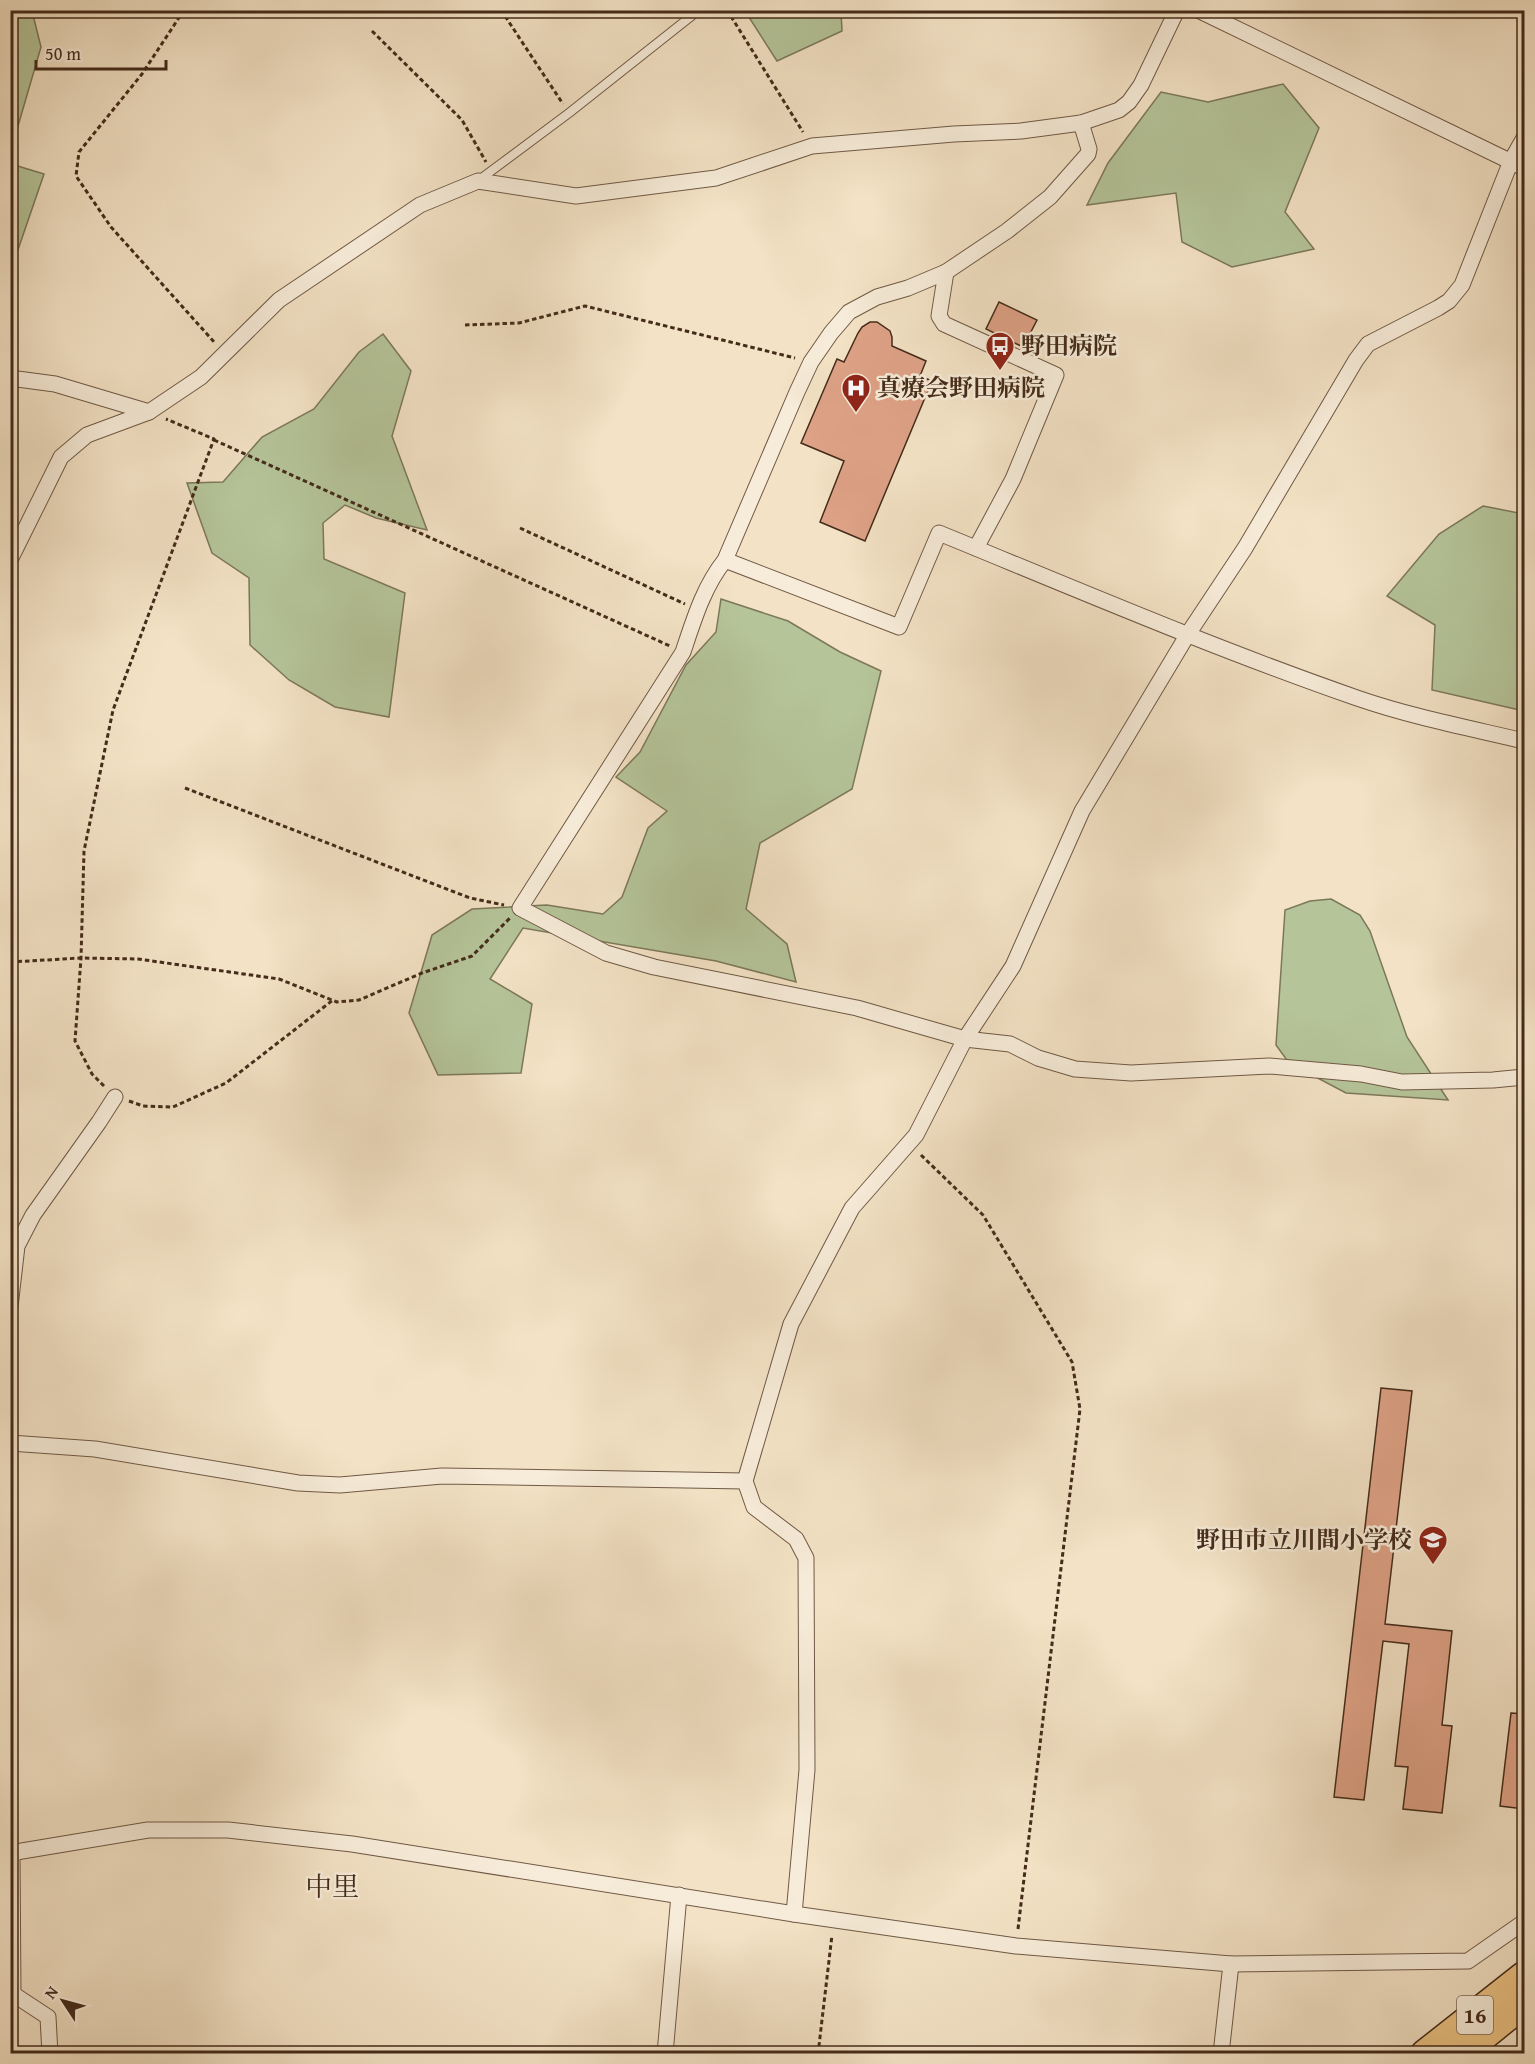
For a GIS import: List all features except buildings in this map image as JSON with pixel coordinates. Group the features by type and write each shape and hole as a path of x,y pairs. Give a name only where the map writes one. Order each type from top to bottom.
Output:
{"highway":[{"name":"16","path":"1425,2054 1524,1976"},
{"name":"16","path":"1461,2054 1524,2003"},
{"name":"16","path":"1466,2054 1486,2032"}],"street":[{"path":"10,560 61,457 87,435 149,412 201,376 279,300 420,205 478,181 576,195 587,194 716,178 812,146 954,134 1021,131 1081,123 1119,110 1129,102 1141,85 1177,10"},
{"path":"1198,10 1524,168"},
{"path":"1081,123 1089,149 1088,154 1050,197 1007,231 946,272 908,288 877,297 849,312 831,333 811,362 725,560 714,573 697,610 683,652 520,908 606,953 654,968 857,1008 965,1039 1010,1044 1038,1058 1075,1069 1120,1072 1269,1066 1361,1074 1402,1082 1524,1077"},
{"path":"794,1914 807,1770 806,1558 796,1539 754,1508 745,1481 791,1324 852,1208 916,1135 965,1039 1013,966 1082,811 1188,634 1245,548 1350,370 1368,344 1449,301 1462,285 1510,160 1524,138"},
{"path":"946,272 939,316 944,324 1056,375 1013,479 976,548"},
{"path":"10,378 55,384 149,412"},
{"path":"725,560 899,627 939,533 1188,634 1358,698 1524,741"},
{"path":"10,1307 16,1246 33,1215 115,1097"},
{"path":"10,1443 95,1449 298,1483 340,1485 442,1476 745,1481"},
{"path":"50,2054 48,2017 14,1994 11,1853 148,1830 228,1830 363,1846 794,1914 1016,1946 1231,1964 1468,1961 1524,1922"},
{"path":"665,2054 679,1895"},
{"path":"1221,2054 1231,1964"}],"lane":[{"path":"478,181 569,113 699,10"}],"path":[{"path":"184,10 142,74 79,152 76,176 111,227 224,354"},
{"path":"501,10 569,113"},
{"path":"727,10 812,146"},
{"path":"372,31 462,120 491,171"},
{"path":"465,325 519,323 585,306 811,362"},
{"path":"149,412 683,652"},
{"path":"214,440 113,710 84,851 81,958 75,1041 92,1074 115,1097 143,1106 173,1107 226,1083 333,1000"},
{"path":"520,528 697,610"},
{"path":"185,788 470,898 520,908"},
{"path":"10,962 81,958 138,959 279,979 333,1000 359,1000 422,973 472,956 520,908"},
{"path":"909,1143 984,1215 1072,1362 1080,1409 1016,1946"},
{"path":"818,2054 834,1918"}],"green space":[{"path":"11,10 32,11 41,47 11,150"},
{"path":"745,11 841,11 842,31 777,61"},
{"path":"1283,84 1319,128 1285,212 1314,249 1232,267 1182,242 1176,193 1087,205 1108,163 1161,92 1208,102"},
{"path":"10,164 44,174 11,270"},
{"path":"383,334 411,371 392,436 427,530 376,518 345,505 323,523 324,559 405,593 389,717 335,707 289,680 250,645 249,578 212,553 187,483 223,482 262,437 314,409 359,352"},
{"path":"1483,506 1524,514 1524,711 1432,690 1435,625 1387,596 1439,534"},
{"path":"721,599 788,621 840,652 881,671 852,789 760,843 746,909 787,944 796,982 716,961 523,928 490,979 532,1004 521,1073 438,1075 409,1013 432,935 472,909 547,905 603,914 622,897 648,828 667,811 616,777 640,752 686,665 716,632"},
{"path":"1331,899 1360,915 1370,931 1407,1037 1448,1100 1346,1093 1289,1063 1276,1045 1285,910 1310,901"}],"place":[{"name":"野田病院","path":"1000,372"},
{"name":"真療会野田病院","path":"856,414"},
{"name":"野田市立川間小学校","path":"1433,1566"}],"district":[{"name":"中里","path":"332,1887"}]}
